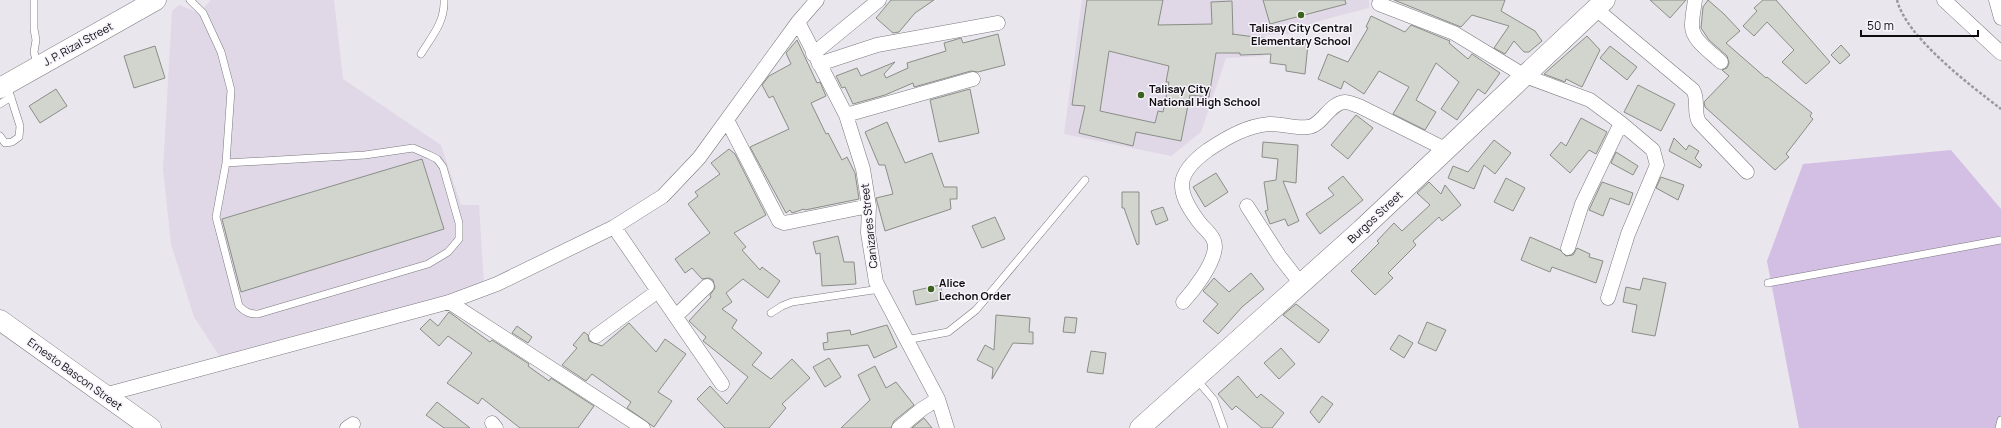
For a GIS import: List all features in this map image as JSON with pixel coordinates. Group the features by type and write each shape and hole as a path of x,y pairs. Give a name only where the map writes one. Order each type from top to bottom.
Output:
{"street":[{"name":"J. P. Rizal Street","path":"6,90 38,66 156,0"},
{"path":"104,395 449,302 497,284 614,227 663,196 699,158 798,22 817,0"},
{"path":"816,59 879,0"},
{"path":"1695,0 1692,26 1693,31 1696,38 1721,62"},
{"path":"1944,0 2001,54"},
{"path":"1996,0 2001,18"},
{"path":"1379,4 1454,33 1525,76 1590,100 1653,150 1657,165 1628,234 1608,298"},
{"path":"1600,4 1693,90 1696,99 1696,112 1699,122 1747,172"},
{"name":"Burgos Street","path":"1140,428 1447,150 1600,4"},
{"name":"Canizares Street","path":"798,22 846,115 863,169 868,206 870,251 876,282 938,399 947,428"},
{"path":"816,59 877,45 998,23"},
{"path":"846,115 973,79"},
{"path":"1183,302 1201,279 1212,257 1215,247 1211,234 1200,223 1184,196 1181,184 1185,171 1195,160 1239,132 1268,124 1308,128 1334,107 1344,102 1359,106 1447,150"},
{"path":"726,120 779,221 784,223 790,222 868,206"},
{"path":"1568,248 1582,204 1621,124"},
{"path":"1247,206 1280,257 1300,284"},
{"path":"614,227 722,384"},
{"path":"676,316 707,286"},
{"path":"596,336 658,291"},
{"path":"449,302 643,428"},
{"name":"Ernesto Bascon Street","path":"0,320 151,428"},
{"path":"899,428 922,409 938,399"}],"lane":[{"path":"34,0 34,29 36,40 34,52 38,66"},
{"path":"190,0 203,13 221,52 232,90 226,163 216,217 239,306 244,311 250,314 258,314 428,264 448,252 459,239 459,223 443,167 437,159 413,148 365,155 226,163"},
{"path":"421,54 441,22 444,11 444,0"},
{"path":"0,104 6,90"},
{"path":"0,136 5,143 12,142 19,137 20,126 6,90"},
{"path":"906,340 948,332 976,310 1085,180"},
{"path":"1768,283 2001,240"},
{"path":"771,313 792,302 880,289"},
{"path":"1195,378 1214,400 1224,428"},
{"path":"1999,428 2001,420"}],"path":[{"path":"1898,0 1900,11 1907,23 1957,76 2001,109"}],"shaded area":[{"path":"211,0 334,0 343,79 441,145 461,205 479,205 484,285 222,360 194,317 171,244 163,169 172,11 179,5 199,13"},
{"name":"Talisay City National High School","path":"1082,0 1369,0 1369,8 1315,22 1289,34 1265,35 1263,56 1226,58 1201,132 1171,156 1064,134"},
{"path":"1951,150 2001,209 2001,428 1799,428 1767,261 1803,164"}],"building":[{"path":"891,0 934,0 915,13 899,32 893,33 876,18"},
{"name":"Talisay City National High School","path":"1087,0 1163,0 1158,25 1212,24 1211,2 1232,1 1232,34 1308,44 1305,74 1286,71 1286,65 1270,63 1271,54 1240,55 1240,53 1216,53 1209,97 1190,95 1181,141 1136,132 1133,146 1079,133 1085,106 1072,105","holes":["1109,51 1169,66 1166,82 1169,82 1163,112 1158,111 1155,123 1100,111"]},
{"path":"1263,0 1345,0 1346,4 1270,24"},
{"path":"1394,0 1505,0 1501,11 1535,31 1542,41 1529,52 1524,52 1514,41 1505,54 1494,48 1509,26 1472,15 1461,27"},
{"path":"1650,0 1686,0 1670,18"},
{"path":"1708,0 1740,31 1726,43 1766,78 1767,77 1812,113 1810,116 1813,119 1786,154 1789,157 1775,170 1705,107 1704,102 1729,76 1722,70 1727,68 1729,63 1727,56 1709,40 1701,28 1703,7"},
{"path":"1763,0 1776,0 1830,62 1806,84 1782,62 1794,50 1767,22 1754,36 1743,26 1757,11 1754,8"},
{"path":"1371,16 1405,32 1411,25 1450,41 1449,43 1468,59 1472,54 1500,73 1485,94 1478,89 1457,120 1441,109 1459,82 1436,63 1416,100 1436,112 1425,130 1393,114 1409,87 1379,71 1364,94 1344,81 1341,89 1318,79 1328,54 1348,62 1368,28 1366,27"},
{"path":"998,34 1005,65 978,72 971,71 914,87 913,83 885,95 853,104 845,87 842,88 836,76 857,68 861,76 895,62 884,74 886,78 908,68 907,63 946,51 944,43 961,38 963,43"},
{"path":"1587,36 1600,50 1582,87 1566,79 1565,82 1544,74"},
{"path":"797,40 817,83 820,82 826,96 811,103 826,134 828,133 842,160 847,157 855,173 859,199 804,209 792,213 790,210 786,213 750,147 789,129 773,96 769,98 762,85 769,76 791,64 786,53"},
{"path":"1841,45 1850,55 1840,64 1831,55"},
{"path":"155,46 165,78 134,88 124,56"},
{"path":"1610,46 1637,67 1627,80 1600,58"},
{"path":"1638,85 1675,104 1661,131 1624,112"},
{"path":"56,89 67,106 40,123 29,106"},
{"path":"970,89 979,133 939,142 930,100"},
{"path":"1356,115 1373,128 1348,159 1331,145"},
{"path":"1581,118 1607,132 1596,154 1589,150 1570,173 1550,155 1561,142 1566,146"},
{"path":"887,122 905,163 932,153 944,187 957,187 957,199 950,199 951,209 885,231 876,198 893,194 885,165 879,165 865,132"},
{"path":"1674,138 1686,150 1689,145 1699,151 1695,158 1702,165 1700,168 1669,151"},
{"path":"1494,140 1511,153 1495,174 1484,165 1474,189 1448,178 1453,166 1468,172"},
{"path":"1263,142 1298,145 1296,183 1283,181 1299,221 1288,226 1285,219 1270,224 1265,211 1268,210 1264,182 1276,180 1278,159 1262,157"},
{"path":"729,149 735,154 766,215 734,233 746,247 742,250 760,270 762,267 780,281 768,298 743,279 726,293 732,302 722,309 737,320 732,328 762,353 752,365 771,379 792,359 810,378 782,404 786,408 769,428 725,428 697,399 710,386 727,404 748,377 703,341 706,337 689,321 711,297 710,295 715,288 713,280 709,278 702,279 692,268 685,273 675,259 710,233 688,204 698,196 695,192 720,174 711,163"},
{"path":"1616,152 1638,166 1633,175 1611,163"},
{"path":"422,159 444,229 241,292 222,219"},
{"path":"1216,173 1228,192 1205,207 1193,187"},
{"path":"1343,176 1363,200 1320,234 1306,214 1334,195 1328,188"},
{"path":"1661,177 1684,185 1678,200 1656,188"},
{"path":"1506,178 1525,188 1513,211 1494,202"},
{"path":"1429,182 1441,194 1445,185 1461,205 1442,221 1439,217 1413,241 1416,245 1388,273 1393,278 1375,295 1351,271 1379,243 1377,241 1394,223 1402,231 1430,205 1417,193"},
{"path":"1602,182 1633,193 1629,205 1610,198 1603,216 1589,210"},
{"path":"1122,192 1139,192 1139,244 1137,245 1124,208 1122,208"},
{"path":"1163,207 1168,220 1156,225 1151,211"},
{"path":"995,217 1005,239 982,248 972,226"},
{"path":"838,236 844,262 854,262 856,284 822,286 820,253 816,254 813,242"},
{"path":"1530,237 1560,250 1566,256 1573,255 1577,248 1590,254 1589,257 1603,261 1596,283 1552,267 1550,272 1521,260"},
{"path":"1251,273 1264,289 1242,307 1218,334 1203,321 1218,304 1203,291 1214,278 1229,292"},
{"path":"1643,278 1666,283 1655,336 1632,332 1637,305 1623,302 1626,287 1640,290"},
{"path":"940,285 944,299 916,305 913,291"},
{"path":"1296,304 1329,330 1319,343 1283,315"},
{"path":"449,312 490,342 492,340 529,364 528,366 549,381 551,378 594,406 578,428 520,428 482,398 478,404 447,383 472,353 448,336 439,346 420,329 430,319 438,326"},
{"path":"996,315 1030,318 1029,332 1033,332 1033,344 1013,343 992,379 993,368 977,360 985,345 994,350"},
{"path":"1065,317 1077,318 1075,333 1063,332"},
{"path":"1427,322 1446,330 1436,351 1418,343"},
{"path":"629,323 656,352 665,339 686,354 658,392 672,401 654,427 627,408 631,402 592,374 586,381 562,365 577,348 573,345 584,332 588,335 589,341 602,346"},
{"path":"887,325 897,347 874,358 868,345 824,350 823,343 828,342 827,333 850,330 851,335"},
{"path":"517,326 532,337 528,343 512,333"},
{"path":"1399,335 1413,343 1404,358 1390,349"},
{"path":"1281,348 1295,364 1279,379 1264,363"},
{"path":"1091,351 1106,353 1103,374 1087,372"},
{"path":"829,358 841,377 825,387 813,367"},
{"path":"875,366 886,388 896,382 914,405 894,421 891,428 841,428 870,400 858,375"},
{"path":"1238,376 1257,398 1261,394 1284,413 1272,428 1262,428 1236,406 1232,410 1218,394"},
{"path":"1322,396 1333,404 1319,423 1310,412"},
{"path":"437,402 470,428 444,428 426,415"},
{"path":"924,418 932,428 912,428"}],"place":[{"name":"Talisay City Central Elementary School","path":"1301,15"},
{"name":"Talisay City National High School","path":"1141,95"},
{"name":"Alice Lechon Order","path":"931,289"}]}
